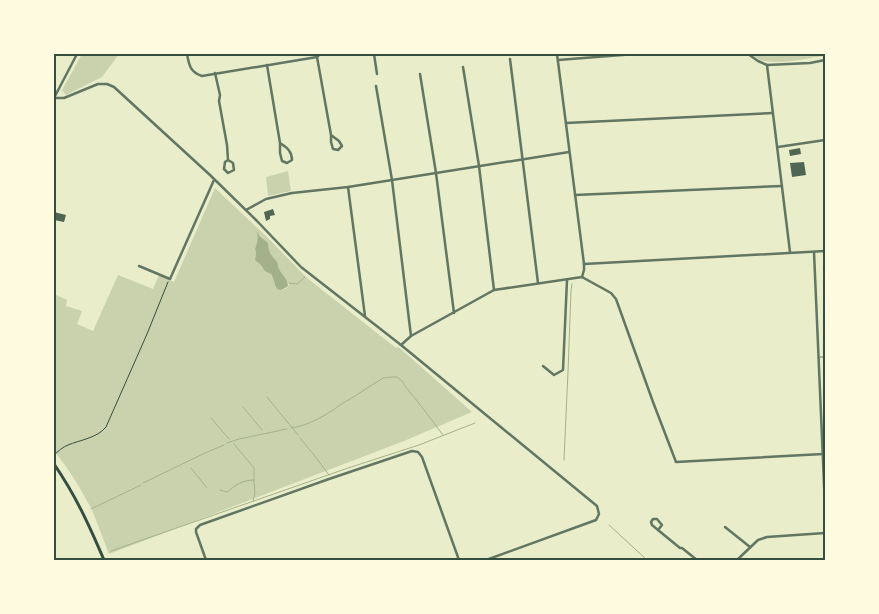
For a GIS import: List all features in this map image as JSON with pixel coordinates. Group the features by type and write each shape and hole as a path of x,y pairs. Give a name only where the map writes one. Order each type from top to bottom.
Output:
{"main road":[{"path":"54,464 84,513 104,558"}],"street":[{"path":"77,54 54,98 64,98 98,84 108,84 114,87 171,138 301,266 401,345 597,506 598,514 596,520 486,560"},
{"path":"187,54 191,70 202,76 317,57 320,54"},
{"path":"374,54 377,74"},
{"path":"556,54 584,264 582,277"},
{"path":"558,60 635,54"},
{"path":"748,54 766,65 810,63 825,60"},
{"path":"317,57 331,142 333,149 338,150 342,146 340,141 331,135"},
{"path":"510,59 538,284"},
{"path":"267,65 282,161 292,160 292,154 280,143"},
{"path":"766,65 790,252"},
{"path":"463,67 480,166 494,290"},
{"path":"215,73 228,145 228,160 225,162 224,170 228,173 234,170 232,162 228,160"},
{"path":"420,74 436,173 454,313"},
{"path":"376,86 392,180 411,336"},
{"path":"566,123 773,113"},
{"path":"778,147 825,140"},
{"path":"246,210 266,199 292,193 348,187 569,152"},
{"path":"139,266 170,279 214,180"},
{"path":"575,195 782,186"},
{"path":"348,187 365,316"},
{"path":"584,264 825,251"},
{"path":"814,252 824,423 825,508"},
{"path":"401,345 411,336 494,290 582,277 612,293 616,299 676,462 823,454"},
{"path":"543,366 554,374 563,370 567,280"},
{"path":"206,560 196,532 200,525 412,451 418,452 422,456 459,560"},
{"path":"658,530 662,525 654,519 651,522 652,525 658,530 680,548 697,560"},
{"path":"725,527 750,547"},
{"path":"737,560 758,540 825,534"}],"lane":[{"path":"819,357 825,357"}],"path":[{"path":"54,454 66,446 98,434 106,427 170,279"}],"shaded area":[{"path":"82,54 119,54 102,77 66,95 62,90"},
{"path":"751,54 825,54 825,56 772,62 761,60"},
{"path":"288,171 291,191 268,196 266,177"},
{"path":"215,188 307,278 396,348 398,347 402,350 472,412 404,441 109,554 88,502 70,472 54,451 54,294 67,300 66,306 82,311 77,324 93,331 118,275 153,289 159,275 174,282","holes":["257,232 268,243 272,258 289,284 287,288 282,290 276,288 271,274 255,259 258,239"]},
{"path":"257,231 268,243 270,253 287,281 288,286 283,289 276,288 271,274 265,271 255,260 255,249 258,240"}],"building":[{"path":"800,148 801,154 790,156 789,150"},
{"path":"804,162 806,175 792,177 790,163"},
{"path":"273,209 275,215 270,216 270,219 266,221 264,212"},
{"path":"54,212 66,215 64,222 54,220"}],"waterway":[{"path":"289,283 297,284 305,277"},
{"path":"564,460 572,284"},
{"path":"347,401 383,378 397,377 443,435"},
{"path":"267,397 289,424"},
{"path":"291,428 313,421 346,401"},
{"path":"243,407 262,430"},
{"path":"211,418 229,439"},
{"path":"111,551 419,445 475,423"},
{"path":"290,425 298,435"},
{"path":"227,443 287,429"},
{"path":"300,438 314,455"},
{"path":"234,444 254,468 254,477"},
{"path":"143,483 224,445"},
{"path":"314,455 329,475"},
{"path":"191,468 207,488"},
{"path":"254,478 254,501"},
{"path":"220,490 227,492 236,485 254,480"},
{"path":"91,509 141,485"},
{"path":"609,525 647,560"}]}
